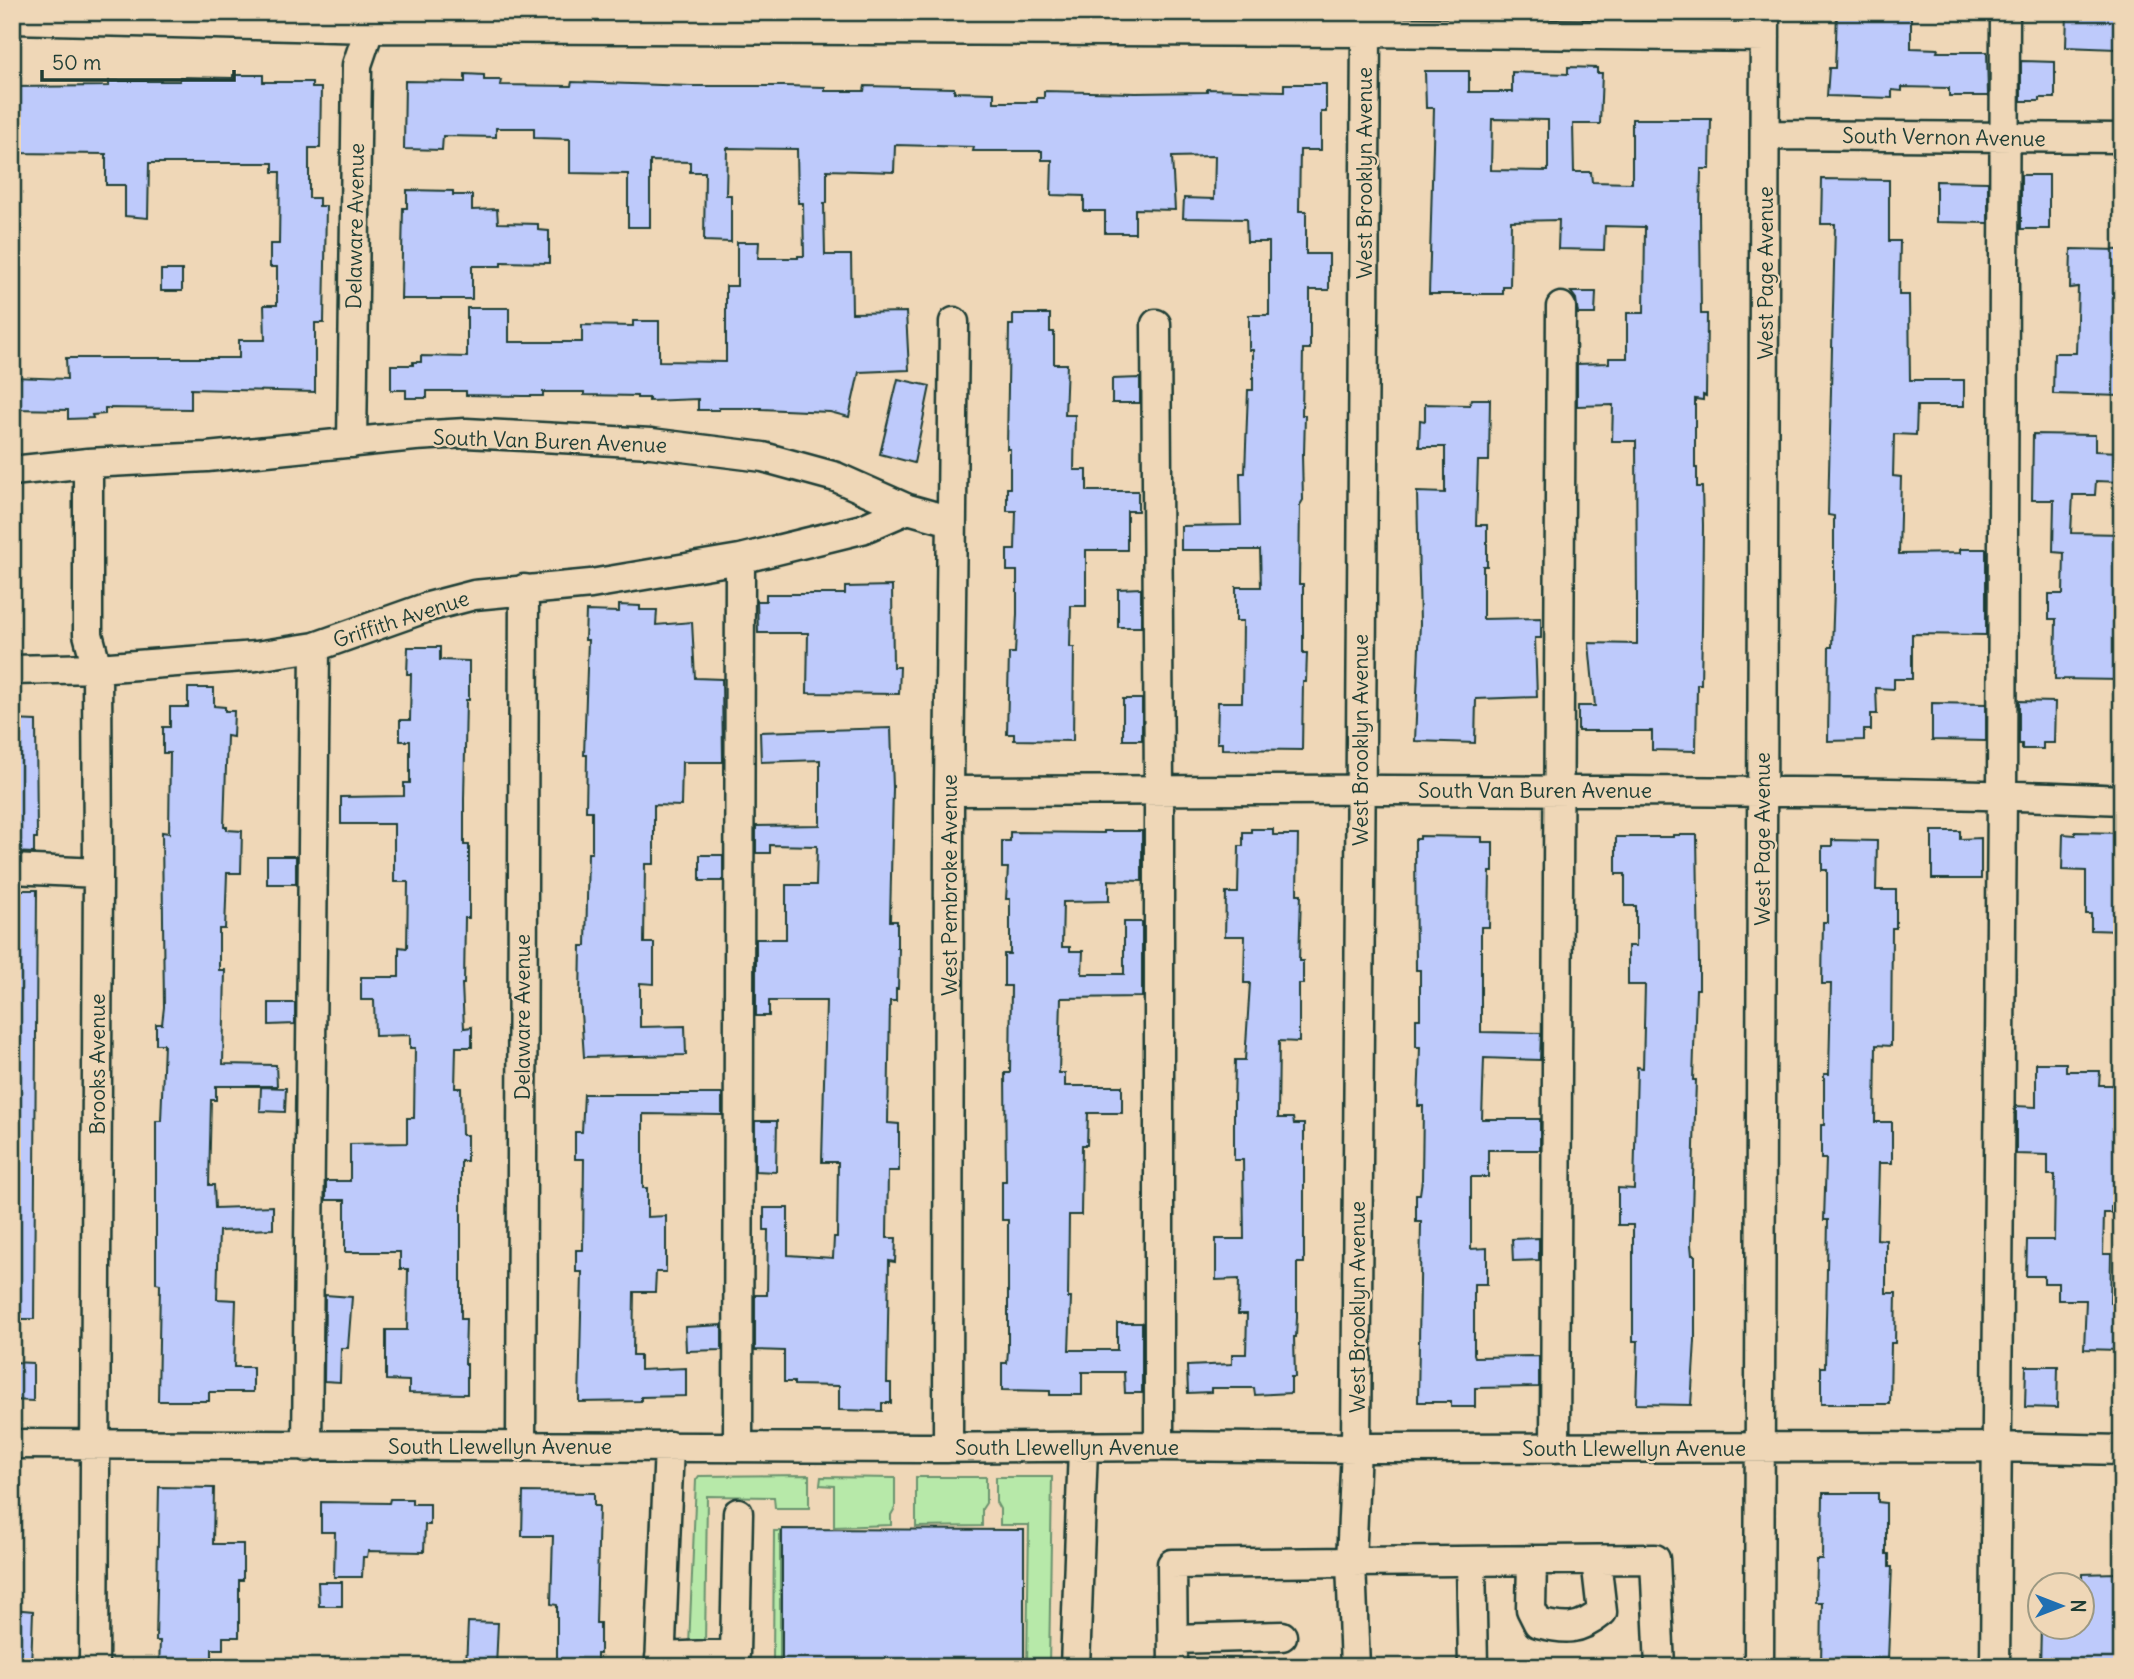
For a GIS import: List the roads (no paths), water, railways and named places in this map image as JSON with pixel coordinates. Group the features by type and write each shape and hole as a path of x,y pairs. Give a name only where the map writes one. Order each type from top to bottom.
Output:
{"street":[{"path":"1996,1667 2005,12"},
{"path":"22,17 1366,32 1765,25"},
{"name":"Delaware Avenue","path":"352,443 357,65 373,20"},
{"name":"West Page Avenue","path":"1759,1667 1765,25"},
{"name":"West Brooklyn Avenue","path":"1355,1667 1352,1562 1356,1448 1366,32"},
{"name":"South Vernon Avenue","path":"1766,135 2122,138"},
{"path":"1555,1448 1561,307"},
{"name":"West Pembroke Avenue","path":"948,1448 949,791 954,322"},
{"path":"1156,324 1159,1446"},
{"name":"South Van Buren Avenue","path":"12,471 88,463 207,457 466,433 651,443 763,457 836,477 908,509 951,522"},
{"name":"Brooks Avenue","path":"88,463 88,634 97,668 94,1667"},
{"name":"Griffith Avenue","path":"12,670 97,668 256,656 315,647 428,607 474,595 591,584 740,559 862,529 908,509"},
{"path":"738,1447 740,559"},
{"name":"Delaware Avenue","path":"520,1445 524,589"},
{"path":"307,1447 315,647"},
{"name":"South Van Buren Avenue","path":"949,791 1762,791 2002,794 2122,800"},
{"path":"12,869 98,873"},
{"name":"South Llewellyn Avenue","path":"12,1444 948,1448 1997,1447 2122,1450"},
{"path":"669,1446 660,1662 735,1654 738,1513"},
{"path":"1074,1667 1083,1448"},
{"path":"1173,1667 1172,1564 1655,1559 1660,1667"},
{"path":"1471,1560 1473,1667"},
{"path":"1532,1560 1531,1609 1538,1623 1559,1629 1586,1625 1602,1612 1597,1560"},
{"path":"1173,1639 1282,1636"}]}
